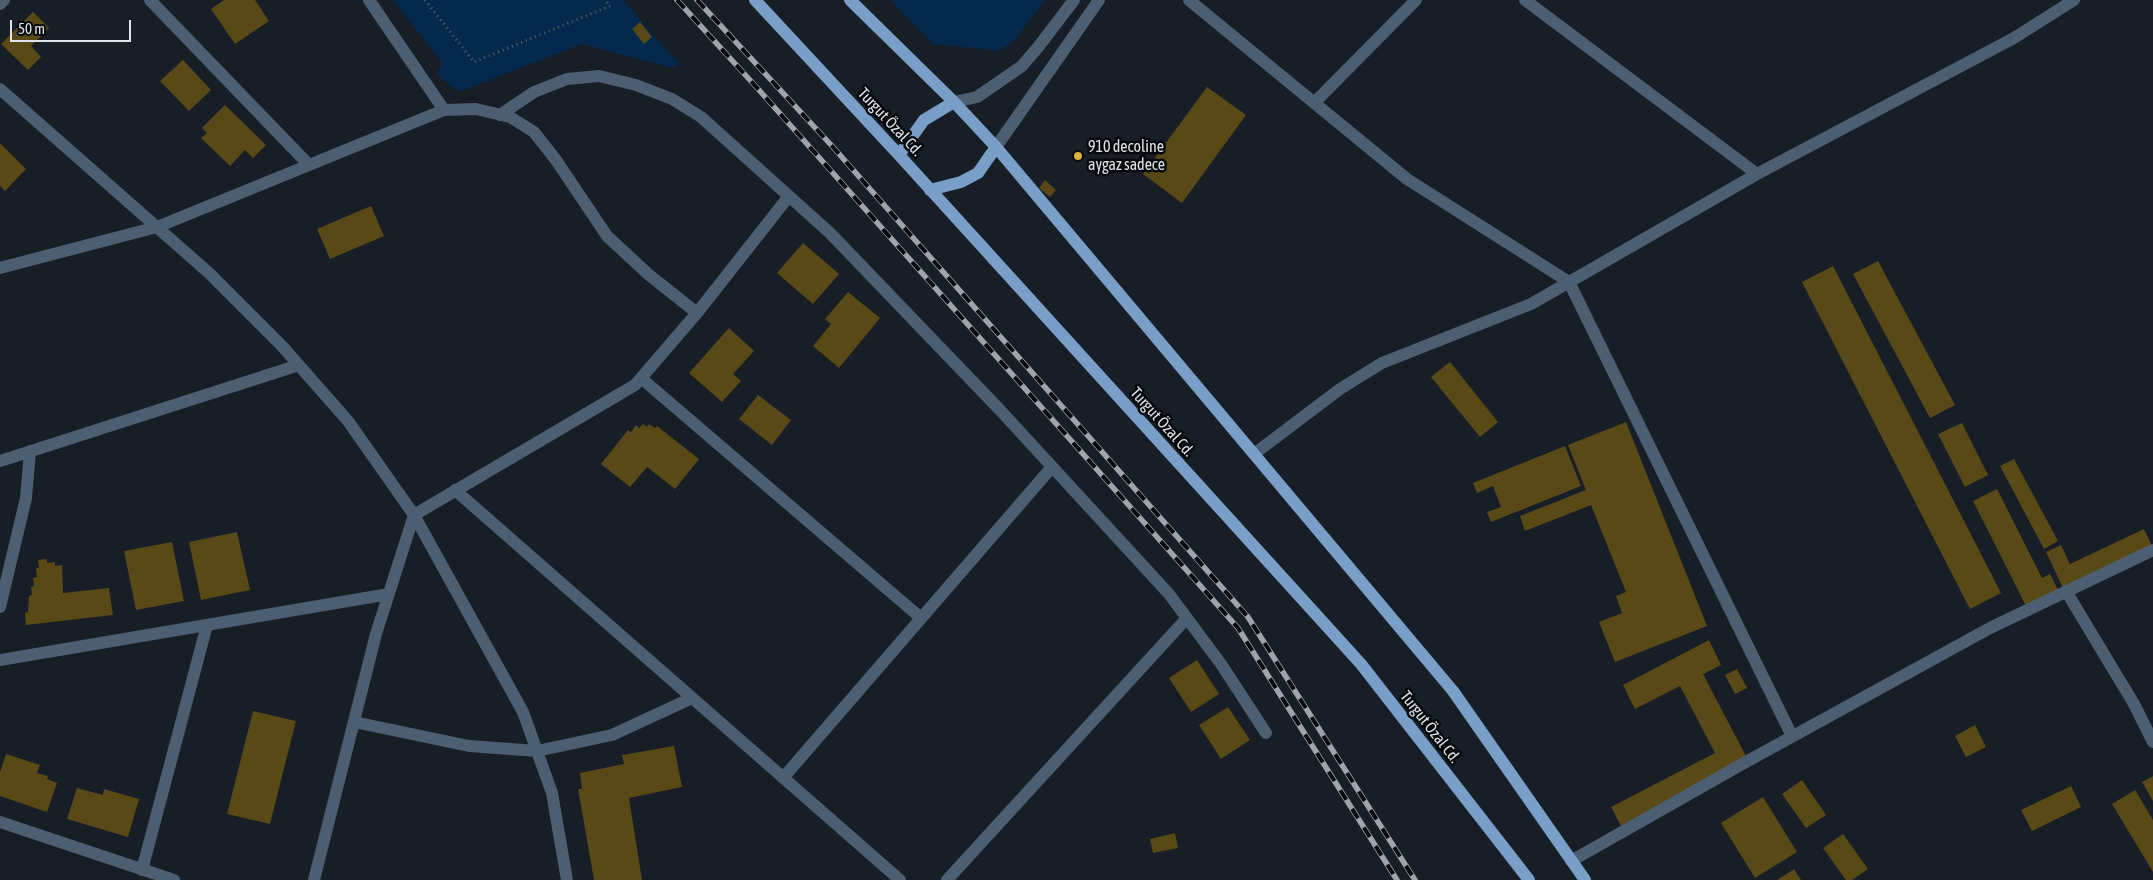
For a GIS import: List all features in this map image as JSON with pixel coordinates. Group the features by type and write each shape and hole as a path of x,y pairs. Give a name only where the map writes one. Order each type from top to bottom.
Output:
{"main road":[{"name":"Turgut Özal Cd.","path":"755,0 899,155 1360,664 1529,880"},
{"path":"850,0 954,102 996,147 1453,691 1585,880"},
{"path":"899,155 924,120 954,102"},
{"path":"930,190 961,182 978,173 996,147"}],"street":[{"path":"0,4 4,0"},
{"path":"150,0 309,165"},
{"path":"369,0 444,110"},
{"path":"954,102 977,98 1022,66 1074,0"},
{"path":"996,147 1099,0"},
{"path":"1189,0 1316,102 1407,179 1569,282 1792,736"},
{"path":"1316,102 1416,0"},
{"path":"1525,0 1757,174"},
{"path":"1254,454 1340,390 1382,364 1532,304 1757,174 2014,38 2074,0"},
{"path":"500,115 534,92 567,80 600,76 636,85 672,99 701,117 830,232 1169,594 1221,664 1266,733"},
{"path":"0,89 208,273 282,346 348,421 414,515 523,712 552,793 567,880"},
{"path":"0,268 157,227 444,110 476,109 510,117 534,132 556,160 607,236 648,274 697,313"},
{"path":"314,880 376,634 414,515 635,385 697,313 789,196"},
{"path":"0,461 299,366"},
{"path":"641,378 921,618"},
{"path":"0,607 26,498 30,451"},
{"path":"783,778 1052,467"},
{"path":"455,490 900,880"},
{"path":"1571,861 1792,736 1990,628 2153,550"},
{"path":"2066,591 2134,704 2153,742"},
{"path":"0,660 389,594"},
{"path":"947,880 1187,618"},
{"path":"142,870 207,625"},
{"path":"354,722 469,746 537,751 612,735 692,698"},
{"path":"0,822 174,880"}],"path":[{"path":"425,0 474,62 610,6 605,0"}],"shaded area":[{"path":"393,0 623,0 679,64 672,68 582,44 459,92 437,75 442,63"},
{"path":"890,0 1045,0 1015,40 1000,51 933,44"}],"building":[{"path":"224,0 255,0 269,21 235,44 211,9"},
{"path":"33,12 49,28 31,46 41,57 28,70 1,44"},
{"path":"640,22 652,37 644,44 632,29"},
{"path":"183,60 211,90 189,111 160,81"},
{"path":"1207,87 1246,115 1182,203 1143,174"},
{"path":"225,105 266,145 253,158 245,150 230,166 201,138 207,133 202,128"},
{"path":"0,143 26,169 5,191 0,186"},
{"path":"1045,180 1056,190 1050,197 1039,188"},
{"path":"371,206 384,236 330,259 317,229"},
{"path":"803,243 839,274 813,304 777,273"},
{"path":"1878,261 1955,405 1930,418 1853,274"},
{"path":"1833,266 2001,593 1970,609 1802,282"},
{"path":"848,292 880,318 839,368 813,346 831,324 825,319"},
{"path":"729,328 754,351 733,374 741,381 722,402 689,373"},
{"path":"1450,362 1498,422 1480,437 1431,377"},
{"path":"758,395 791,420 772,445 739,419"},
{"path":"1626,422 1707,626 1615,662 1599,622 1622,613 1616,596 1626,592 1591,505 1525,531 1520,516 1586,490 1568,445"},
{"path":"1962,423 1988,475 1965,487 1938,434"},
{"path":"643,424 647,427 649,424 655,428 657,426 699,459 675,489 647,467 630,487 601,464 628,430 631,432 636,425 639,428"},
{"path":"1565,446 1581,486 1491,522 1487,512 1501,507 1493,486 1477,493 1473,483"},
{"path":"2014,459 2058,541 2044,549 2000,466"},
{"path":"1997,489 2042,578 2050,574 2058,590 2026,606 1973,501"},
{"path":"2144,529 2153,548 2064,590 2046,552 2061,545 2070,564"},
{"path":"237,532 250,590 201,600 189,542"},
{"path":"172,542 184,601 136,610 124,551"},
{"path":"47,559 47,563 55,562 55,566 62,565 63,593 109,588 113,615 26,625 25,613 28,612 29,596 32,595 33,578 37,577 36,568 39,568 38,560"},
{"path":"1709,640 1721,665 1703,674 1748,760 1621,826 1611,807 1715,753 1680,686 1635,709 1623,685"},
{"path":"1197,660 1219,694 1191,712 1169,678"},
{"path":"1737,669 1747,688 1735,694 1725,675"},
{"path":"1228,707 1250,740 1221,759 1199,725"},
{"path":"253,711 296,721 270,824 227,814"},
{"path":"1975,725 1986,747 1966,757 1955,736"},
{"path":"674,746 682,787 629,798 642,880 594,880 578,789 582,789 580,773 624,764 622,755"},
{"path":"6,754 40,765 37,773 48,776 47,779 57,783 47,812 0,796 0,772"},
{"path":"2153,776 2153,801 2142,782"},
{"path":"1802,780 1826,815 1806,828 1782,794"},
{"path":"2071,786 2081,807 2032,831 2021,810"},
{"path":"77,788 103,795 104,789 139,799 128,837 67,819"},
{"path":"2135,790 2153,820 2153,872 2112,804"},
{"path":"1763,797 1797,852 1755,878 1721,823"},
{"path":"1175,833 1178,848 1153,853 1150,839"},
{"path":"1843,834 1868,869 1852,880 1846,880 1823,848"},
{"path":"1794,869 1801,880 1777,880"}],"railway":[{"path":"677,0 1238,628 1397,880"},
{"path":"697,0 832,146 1248,617 1415,880"}],"place":[{"name":"910 decoline aygaz sadece","path":"1078,156"}]}
